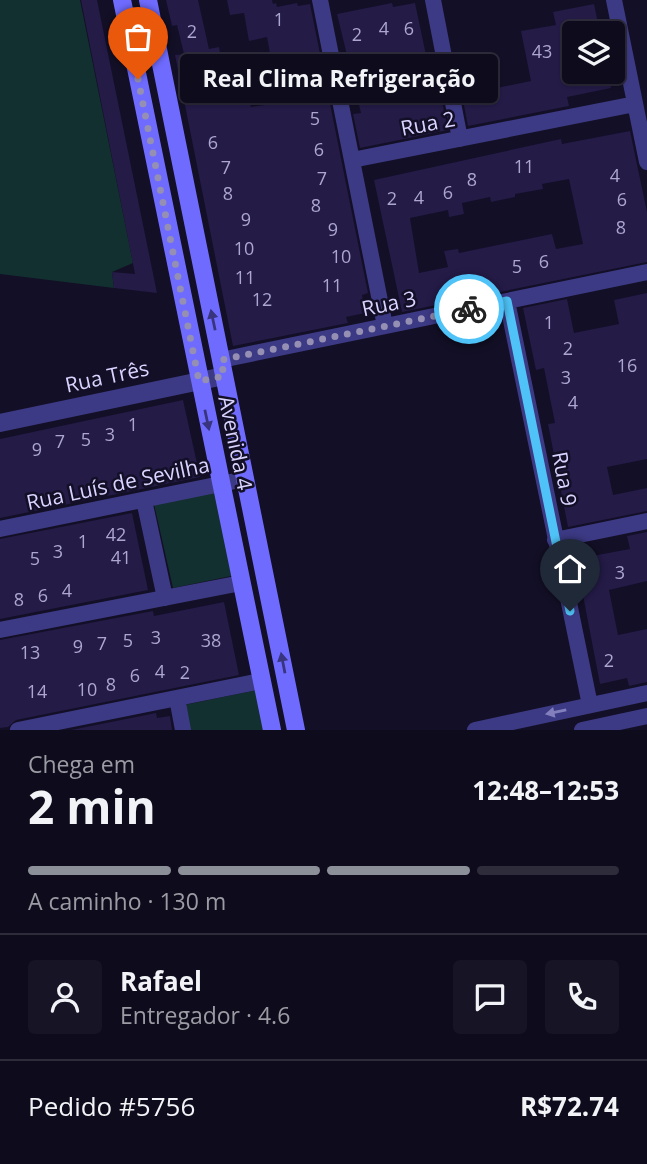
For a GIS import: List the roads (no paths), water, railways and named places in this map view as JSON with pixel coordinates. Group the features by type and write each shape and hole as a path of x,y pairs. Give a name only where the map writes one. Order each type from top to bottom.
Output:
{"main road":[{"name":"Avenida 4","path":"121,0 272,730"},
{"name":"Avenida 4","path":"148,0 296,730"},
{"path":"159,185 184,180"}],"street":[{"path":"320,0 385,326"},
{"path":"433,0 460,139"},
{"path":"614,0 647,162"},
{"name":"Rua 2","path":"352,160 635,104"},
{"name":"Rua 3","path":"223,368 385,326 647,272"},
{"name":"Rua 9","path":"507,301 590,705"},
{"name":"Rua Três","path":"0,423 199,381 223,368"},
{"name":"Rua Luís de Sevilha","path":"0,529 245,479"},
{"path":"144,500 165,598"},
{"path":"555,540 647,521"},
{"path":"0,630 241,583"},
{"path":"18,730 261,681"},
{"path":"475,730 647,693"},
{"path":"177,698 183,730"},
{"path":"582,730 647,716"}],"place":[{"name":"Real Clima Refrigeração","path":"138,79"}]}
